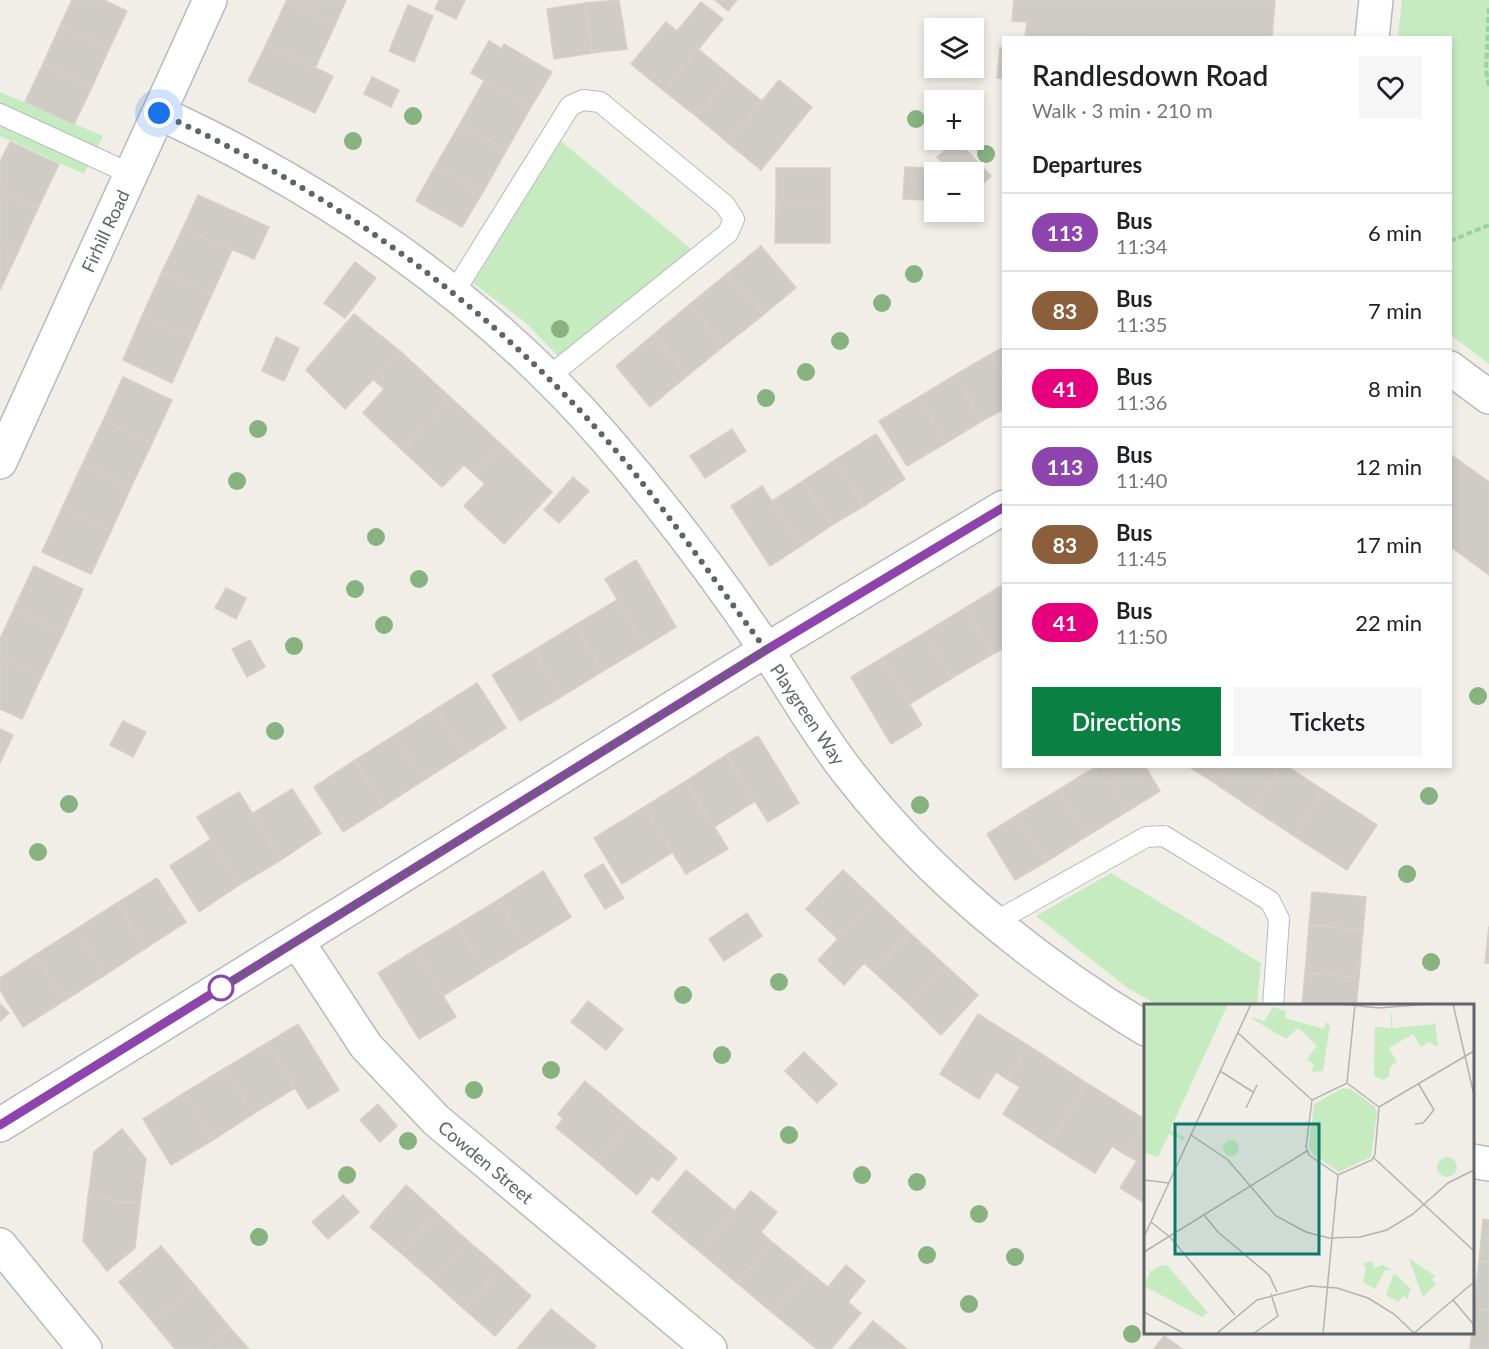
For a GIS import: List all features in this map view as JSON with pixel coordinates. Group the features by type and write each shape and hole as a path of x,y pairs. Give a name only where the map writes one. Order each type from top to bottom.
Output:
{"street":[{"name":"Firhill Road","path":"0,462 210,0"},
{"path":"1372,36 1376,0"},
{"name":"Playgreen Way","path":"159,113 258,163 326,203 453,294 547,378 603,436 654,498 766,650 817,731 851,776 935,870 995,922 1097,1000 1144,1028"},
{"path":"1452,369 1489,397"},
{"path":"0,1125 766,650 1002,508"},
{"name":"Cowden Street","path":"297,941 366,1046 413,1098 444,1127 710,1349"},
{"path":"1474,1161 1489,1164"},
{"path":"0,1245 85,1349"}],"lane":[{"path":"453,294 570,106 583,100 600,102 725,205 734,219 728,233 547,378"},
{"path":"0,114 131,174"},
{"path":"995,922 1146,837 1164,836 1270,901 1279,919 1273,1004"}],"path":[{"path":"1489,8 1486,70 1489,88"},
{"path":"1452,240 1489,225"}],"green space":[{"path":"1402,0 1489,0 1489,364 1452,336 1452,36 1398,36"},
{"path":"0,92 103,136 84,174 0,136"},
{"path":"561,141 691,249 559,357 525,322 473,283"},
{"path":"1111,873 1261,963 1257,1004 1156,1004 1129,989 1036,916"}],"building":[{"path":"72,0 104,0 127,11 109,49 60,26"},
{"path":"287,0 346,0 335,25 286,2"},
{"path":"439,0 465,0 456,19 435,9"},
{"path":"619,0 627,49 592,53 585,3"},
{"path":"715,0 737,0 728,11"},
{"path":"1014,0 1275,0 1272,36 1025,36 1027,22 1012,21"},
{"path":"286,2 335,25 315,68 266,45"},
{"path":"701,2 723,19 664,91 631,64 666,22 677,31"},
{"path":"585,3 592,53 554,59 547,9"},
{"path":"408,5 433,16 414,62 389,51"},
{"path":"60,26 109,49 92,87 43,64"},
{"path":"489,41 502,49 504,44 552,72 531,107 471,73"},
{"path":"266,45 333,76 315,113 248,81"},
{"path":"1000,48 1002,48 1002,79 997,78"},
{"path":"698,49 730,75 696,116 664,91"},
{"path":"43,64 92,87 74,124 25,102"},
{"path":"730,75 762,101 728,143 696,116"},
{"path":"372,77 399,90 391,107 364,94"},
{"path":"779,80 812,107 761,170 728,143"},
{"path":"484,81 531,107 506,151 460,124"},
{"path":"460,124 506,151 483,192 436,165"},
{"path":"10,142 59,164 38,208 0,190 0,162"},
{"path":"945,150 966,150 978,162 942,162 937,157"},
{"path":"436,165 483,192 462,227 416,201"},
{"path":"905,167 924,168 924,200 903,199"},
{"path":"776,168 830,168 830,205 776,205"},
{"path":"984,169 991,176 984,183"},
{"path":"0,190 38,208 18,252 0,243"},
{"path":"198,195 269,227 254,259 183,228"},
{"path":"776,205 830,205 830,243 775,243"},
{"path":"183,228 232,250 212,294 162,272"},
{"path":"0,243 18,252 0,290"},
{"path":"761,246 796,288 763,315 728,273"},
{"path":"355,262 376,278 345,318 324,303"},
{"path":"162,272 212,294 192,338 142,316"},
{"path":"728,273 763,315 724,346 690,304"},
{"path":"690,304 724,346 687,376 653,335"},
{"path":"354,314 400,351 345,409 306,370"},
{"path":"142,316 192,338 172,383 123,360"},
{"path":"653,335 687,376 650,407 616,366"},
{"path":"276,337 299,348 284,381 262,371"},
{"path":"1002,348 1002,373 991,354"},
{"path":"400,351 451,398 402,450 363,413 384,389 373,379"},
{"path":"991,354 1002,373 1002,410 982,421 955,375"},
{"path":"955,375 982,421 946,443 919,397"},
{"path":"123,377 172,400 152,443 103,421"},
{"path":"919,397 946,443 907,466 879,421"},
{"path":"451,398 502,445 474,474 464,465 442,487 402,450"},
{"path":"103,421 152,443 131,487 82,465"},
{"path":"732,429 746,451 705,478 690,456"},
{"path":"876,434 905,479 864,506 835,460"},
{"path":"502,445 552,492 504,544 464,506 485,484 474,474"},
{"path":"1452,455 1489,482 1489,575 1452,547"},
{"path":"835,460 864,506 832,525 803,481"},
{"path":"82,465 131,487 111,531 62,508"},
{"path":"573,477 589,491 559,523 544,510"},
{"path":"803,481 832,525 801,546 772,501"},
{"path":"762,486 801,546 770,566 731,506"},
{"path":"62,508 111,531 91,574 42,552"},
{"path":"636,560 676,627 645,646 605,579"},
{"path":"34,566 83,589 63,633 14,609"},
{"path":"1001,586 1002,649 993,654 965,608"},
{"path":"226,588 246,598 236,619 215,608"},
{"path":"617,600 645,646 603,671 575,625"},
{"path":"965,608 993,654 952,678 924,633"},
{"path":"14,609 63,633 42,676 0,656 0,639"},
{"path":"575,625 603,671 561,697 534,650"},
{"path":"924,633 952,678 910,704 882,658"},
{"path":"250,640 265,667 247,677 232,649"},
{"path":"534,650 561,697 520,721 492,675"},
{"path":"0,656 42,676 22,719 0,709"},
{"path":"882,658 922,725 891,744 851,677"},
{"path":"477,683 506,728 465,754 436,709"},
{"path":"436,709 465,754 424,780 395,735"},
{"path":"123,721 146,732 133,757 110,745"},
{"path":"0,729 13,735 0,763"},
{"path":"395,735 424,780 384,806 355,760"},
{"path":"758,736 799,803 768,822 726,755"},
{"path":"726,755 755,801 714,827 686,781"},
{"path":"355,760 384,806 343,832 314,787"},
{"path":"1094,768 1101,768 1128,811 1087,836 1058,790"},
{"path":"1101,768 1146,768 1160,791 1128,811"},
{"path":"1191,768 1223,768 1213,782"},
{"path":"1223,768 1280,768 1253,809 1213,782"},
{"path":"1280,768 1290,768 1323,790 1294,836 1253,809"},
{"path":"686,781 728,849 686,874 644,807"},
{"path":"292,789 321,833 281,860 253,813"},
{"path":"1058,790 1087,836 1046,862 1017,815"},
{"path":"1323,790 1377,825 1347,870 1294,836"},
{"path":"239,792 281,860 239,885 197,817"},
{"path":"644,807 673,852 622,884 594,838"},
{"path":"1017,815 1046,862 1015,880 987,834"},
{"path":"211,839 239,885 199,912 170,866"},
{"path":"603,864 624,898 605,909 584,875"},
{"path":"843,870 875,900 838,939 806,909"},
{"path":"543,871 571,917 526,945 498,900"},
{"path":"157,878 186,922 146,948 117,903"},
{"path":"1312,892 1366,897 1363,930 1309,925"},
{"path":"498,900 526,945 485,970 457,925"},
{"path":"875,900 910,933 874,972 864,963 844,985 818,960"},
{"path":"117,903 146,948 105,975 76,929"},
{"path":"747,913 762,936 724,961 709,939"},
{"path":"457,925 485,970 443,996 415,950"},
{"path":"1309,925 1363,930 1359,978 1305,973"},
{"path":"1489,926 1489,963 1485,963"},
{"path":"76,929 105,975 64,1001 35,955"},
{"path":"910,933 946,966 909,1004 874,972"},
{"path":"415,950 456,1017 419,1039 378,973"},
{"path":"35,955 64,1001 23,1027 0,990 0,978"},
{"path":"946,966 978,995 941,1035 909,1004"},
{"path":"1305,973 1359,978 1356,1004 1302,1004"},
{"path":"588,1001 623,1029 606,1050 571,1022"},
{"path":"0,1004 9,1013 0,1021"},
{"path":"978,1014 1029,1046 1008,1080 996,1072 979,1099 940,1074"},
{"path":"298,1024 339,1090 308,1109 267,1043"},
{"path":"267,1043 295,1088 253,1114 225,1068"},
{"path":"1029,1046 1088,1084 1049,1144 1003,1114 1020,1087 1008,1080"},
{"path":"804,1052 837,1084 817,1103 785,1071"},
{"path":"225,1068 253,1114 213,1140 184,1093"},
{"path":"585,1081 631,1120 597,1161 556,1128 563,1119 558,1114"},
{"path":"1088,1084 1144,1119 1144,1123 1124,1154 1112,1146 1095,1173 1049,1144"},
{"path":"184,1093 213,1140 171,1165 143,1119"},
{"path":"378,1104 397,1126 380,1142 360,1120"},
{"path":"631,1120 677,1158 658,1181 652,1176 637,1195 597,1161"},
{"path":"1144,1123 1144,1203 1120,1188 1137,1161 1124,1154"},
{"path":"122,1129 146,1159 140,1204 88,1197 94,1152"},
{"path":"686,1170 734,1210 700,1252 652,1212"},
{"path":"406,1185 437,1213 402,1254 370,1227"},
{"path":"751,1191 777,1212 761,1232 772,1242 737,1283 700,1252"},
{"path":"343,1195 359,1212 328,1239 312,1222"},
{"path":"88,1197 140,1204 135,1248 107,1271 83,1241"},
{"path":"437,1213 468,1241 433,1281 402,1254"},
{"path":"1483,1219 1489,1220 1489,1262 1479,1261"},
{"path":"468,1241 500,1268 464,1309 433,1281"},
{"path":"772,1242 809,1272 774,1314 737,1283"},
{"path":"161,1246 196,1287 153,1322 119,1282"},
{"path":"1479,1261 1489,1262 1489,1310 1474,1309"},
{"path":"846,1265 865,1281 848,1302 861,1313 831,1349 817,1349 774,1314 809,1272 828,1287"},
{"path":"500,1268 531,1296 495,1336 464,1309"},
{"path":"196,1287 230,1328 205,1349 175,1349 153,1322"},
{"path":"551,1309 596,1346 593,1349 517,1349"},
{"path":"1474,1309 1489,1310 1489,1349 1470,1349 1472,1334 1474,1334"},
{"path":"873,1321 907,1349 849,1349"},
{"path":"230,1328 249,1349 205,1349"},
{"path":"1164,1336 1182,1349 1154,1349"}],"bus line":[{"name":"113","path":"0,1125 766,650 1002,508"}],"route":[{"path":"159,113 258,163 326,203 389,246 453,294 502,335 603,436 654,498 766,650 221,988"}]}
